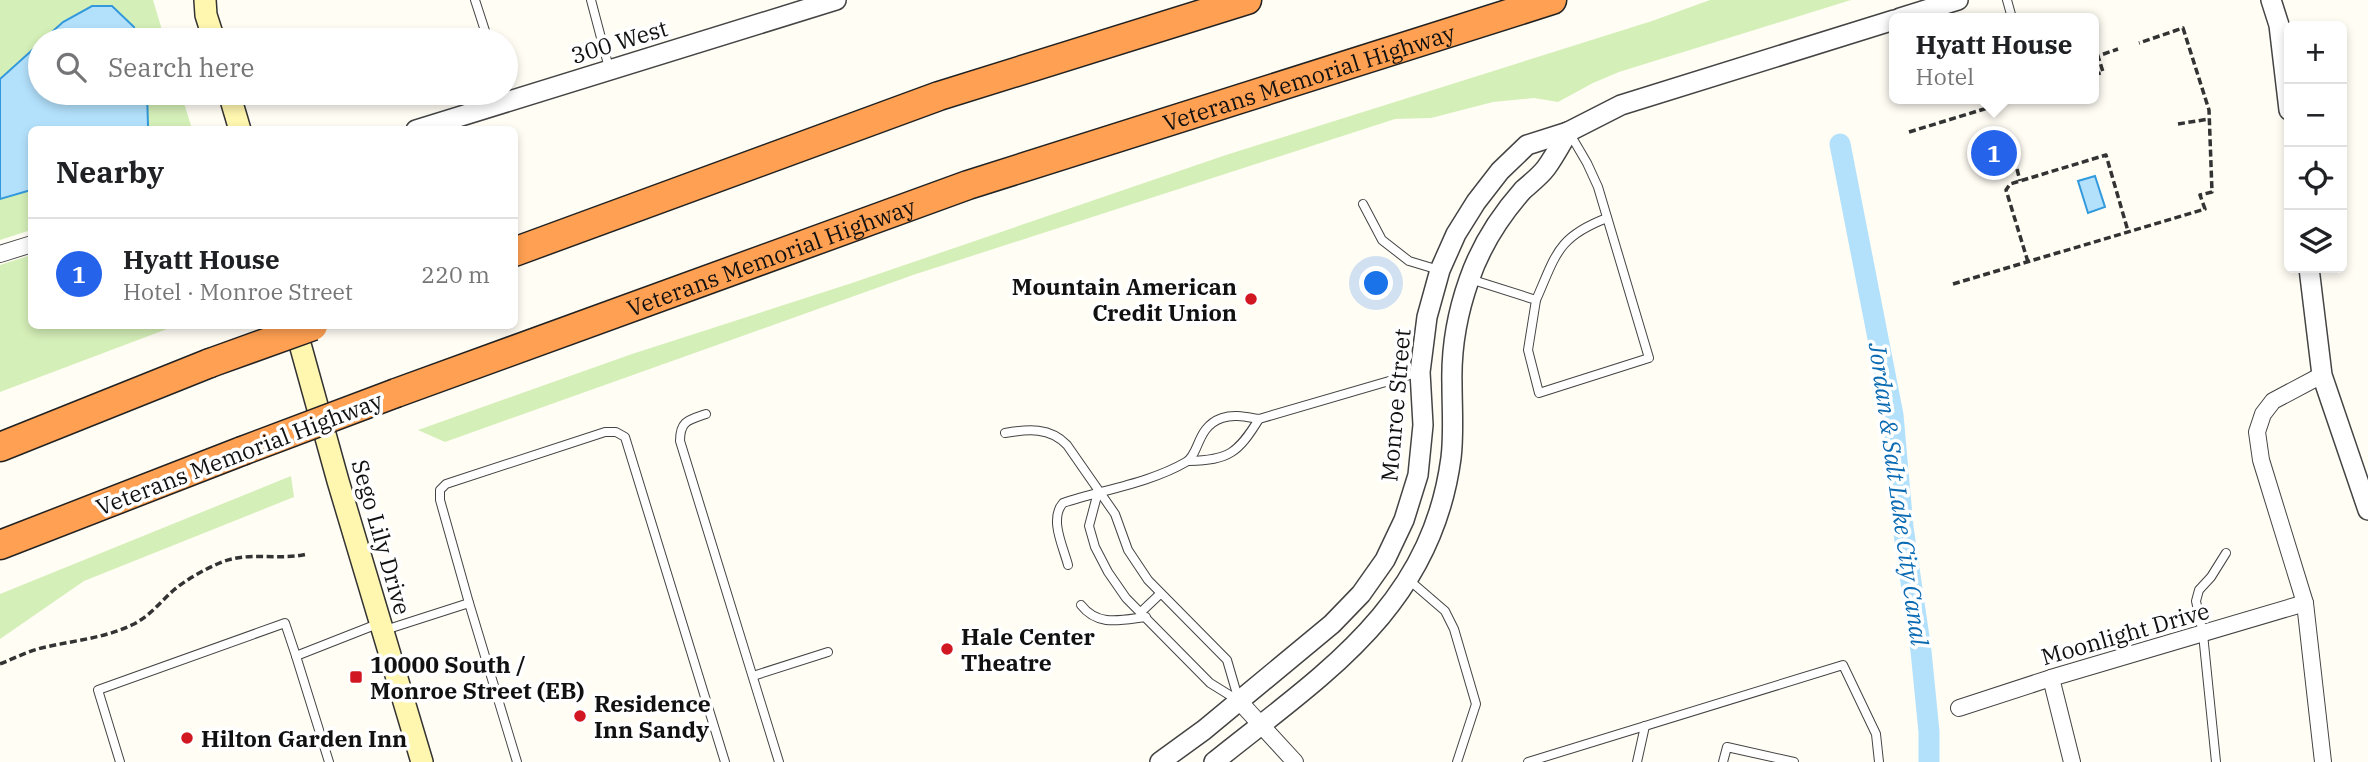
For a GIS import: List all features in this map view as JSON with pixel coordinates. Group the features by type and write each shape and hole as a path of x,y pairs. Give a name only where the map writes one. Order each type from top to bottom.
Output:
{"highway":[{"path":"518,251 939,96 1247,0"},
{"name":"Veterans Memorial Highway","path":"0,545 397,393 968,185 1552,0"},
{"path":"0,447 210,363 305,329"}],"main road":[{"path":"203,5 210,28"},
{"path":"233,105 239,126"},
{"name":"Sego Lily Drive","path":"296,329 422,762"}],"street":[{"name":"300 West","path":"518,94 610,69 794,6 836,0"},
{"path":"1916,13 1958,0"},
{"path":"2271,0 2278,25 2286,84"},
{"name":"Monroe Street","path":"1160,762 1240,701 1332,624 1361,594 1385,560 1404,520 1418,475 1423,425 1420,372 1427,317 1440,270 1456,234 1476,202 1500,172 1527,145 1568,132 1621,105 1889,22"},
{"name":"300 West","path":"427,126 484,105"},
{"path":"1214,762 1343,657 1390,607 1409,580 1424,553 1444,494 1451,458 1453,348 1469,278 1502,217 1546,169 1568,132"},
{"path":"0,254 28,245"},
{"path":"2310,273 2322,375 2368,510"},
{"path":"2322,375 2273,401 2263,414 2257,432 2260,460 2305,603 2323,762"},
{"name":"Moonlight Drive","path":"1959,708 2305,603"},
{"path":"2051,678 2073,762"},
{"path":"1240,701 1295,762"}],"lane":[{"path":"475,0 484,28"},
{"path":"590,0 610,69"},
{"path":"1568,132 1598,187 1649,358 1539,393 1528,350 1536,300 1558,251 1570,236 1585,226 1607,218"},
{"path":"1363,204 1382,240 1409,261 1440,270"},
{"path":"1469,278 1536,300"},
{"path":"1189,461 1209,425 1222,418 1239,415 1259,419 1420,372"},
{"path":"706,414 687,421 680,430 680,442 779,762"},
{"path":"1068,565 1056,519 1057,510 1063,503 1129,484 1189,461 1213,460 1236,451 1259,419"},
{"path":"1005,433 1029,429 1048,432 1060,438 1115,513 1128,550 1148,580 1227,660 1240,701"},
{"path":"517,762 469,603 440,500 440,490 446,484 605,432 617,432 625,437 725,762"},
{"path":"1097,492 1089,526 1095,547 1125,598 1210,683 1240,701"},
{"path":"2216,762 2203,634 2196,601 2199,590 2211,578 2226,553"},
{"path":"1409,580 1445,611 1454,629 1476,704 1457,762"},
{"path":"1081,605 1096,619 1109,622 1143,614 1160,594"},
{"path":"296,656 381,627 469,603"},
{"path":"120,762 97,690 285,622 329,762"},
{"path":"753,676 828,652"},
{"path":"1528,762 1843,665 1876,734 1880,751 1879,762"},
{"path":"1637,762 1645,726"},
{"path":"1723,762 1727,747 1794,762"}],"path":[{"path":"1953,284 2205,209 2200,195 2212,192 2209,110 2183,28 2139,43"},
{"path":"2099,56 2118,49"},
{"path":"2099,59 2103,72 2099,73"},
{"path":"1909,132 2001,104"},
{"path":"2178,124 2209,119"},
{"path":"2028,262 2006,190 2010,184 2106,155 2128,231"},
{"path":"2017,169 2020,181"},
{"path":"0,664 44,647 110,634 136,623 174,590 223,562 244,556 292,558 307,554"}],"green space":[{"path":"0,0 153,0 161,28 28,28 28,105 185,105 191,126 28,126 28,231 0,240"},
{"path":"1710,0 1851,0 1619,72 1558,102 1534,98 1493,102 1431,118 1395,119 913,275 445,442 418,430 632,354 852,283 1226,155 1652,21"},
{"path":"28,256 28,329 167,329 0,392 0,265"},
{"path":"291,476 294,497 84,581 0,639 0,594"}],"water":[{"path":"92,6 112,6 134,28 56,28"},
{"path":"28,54 28,105 147,105 148,126 28,126 28,191 0,199 0,79"},
{"path":"2095,176 2105,207 2088,213 2078,181"}],"waterway":[{"name":"Jordan & Salt Lake City Canal","path":"1840,144 1893,415 1903,527 1921,651 1929,732 1929,762"}],"place":[{"name":"Hyatt House","path":"1994,153"},
{"name":"Mountain American Credit Union","path":"1251,299"},
{"name":"Hale Center Theatre","path":"947,649"},
{"name":"10000 South / Monroe Street (EB)","path":"356,677"},
{"name":"Residence Inn Sandy","path":"580,716"},
{"name":"Hilton Garden Inn","path":"187,738"}]}
